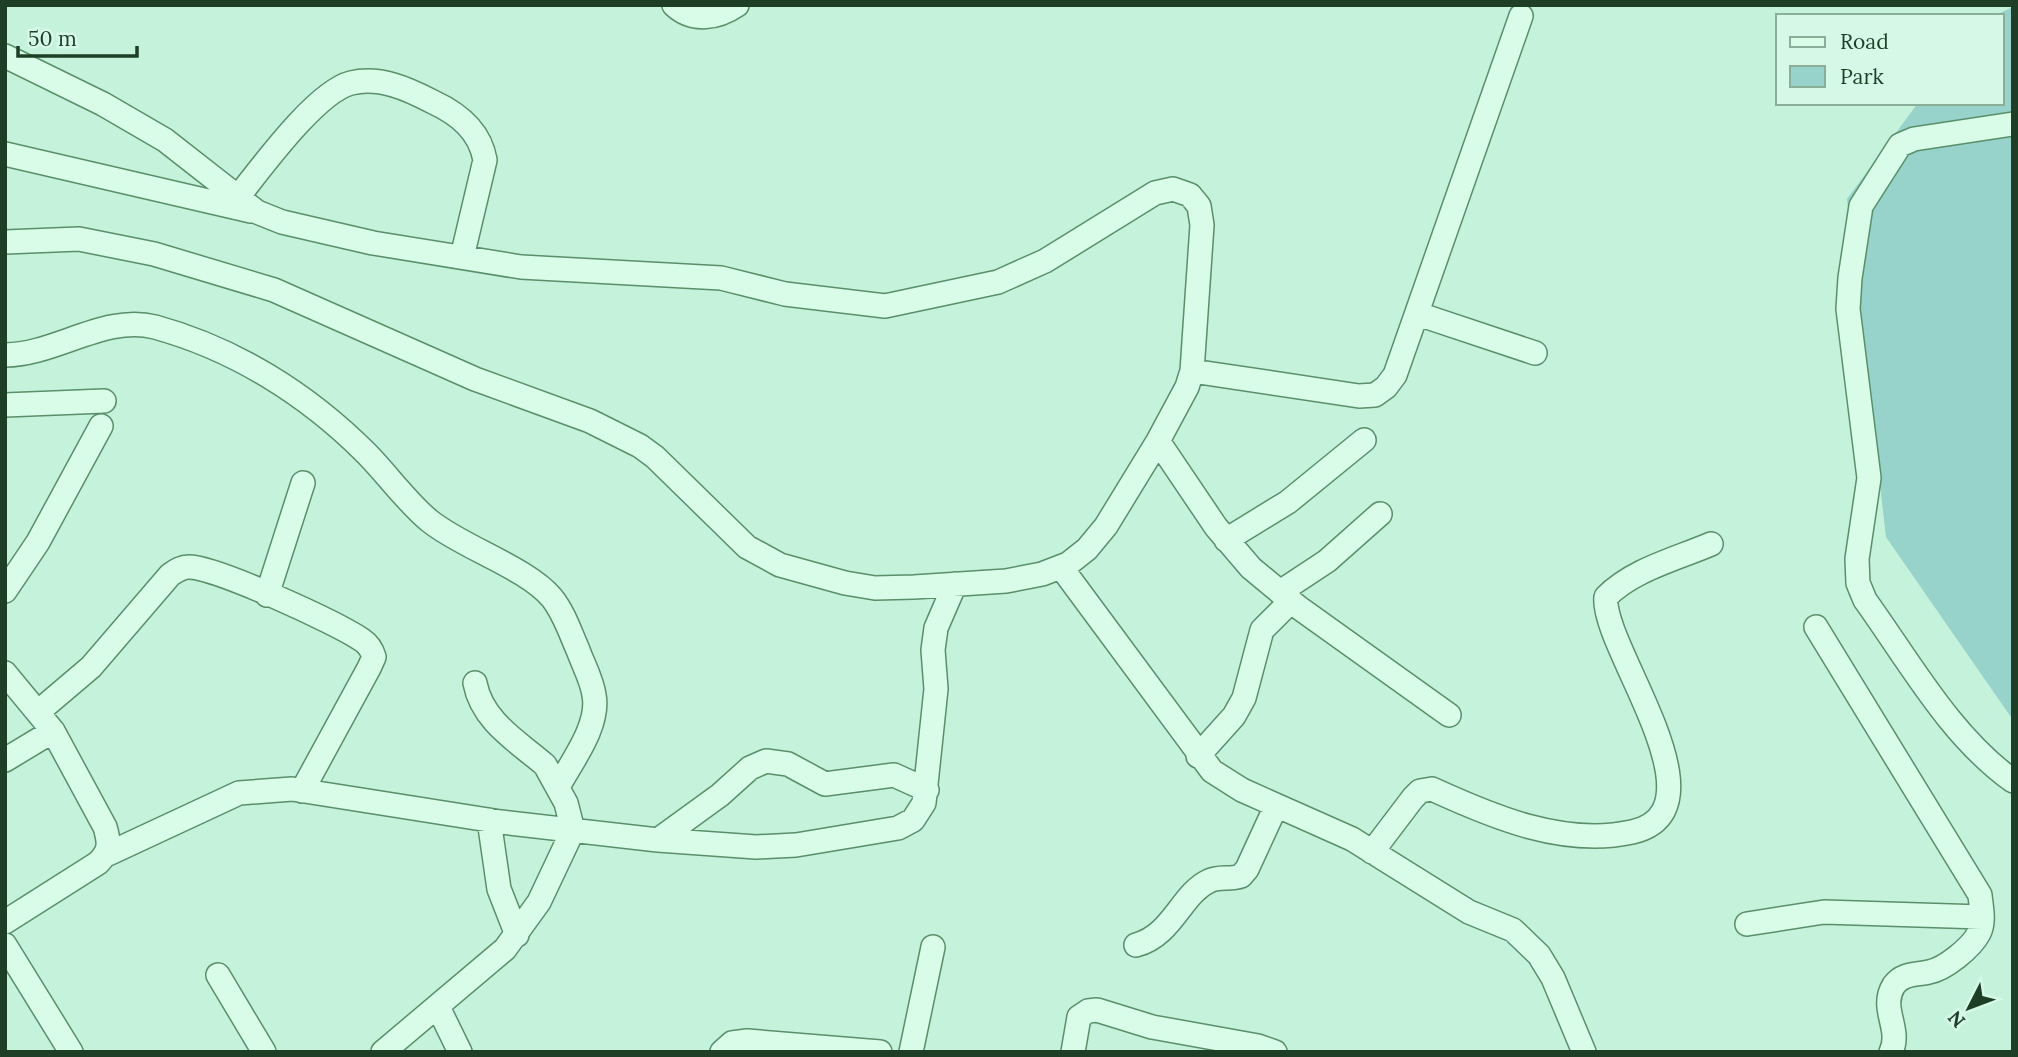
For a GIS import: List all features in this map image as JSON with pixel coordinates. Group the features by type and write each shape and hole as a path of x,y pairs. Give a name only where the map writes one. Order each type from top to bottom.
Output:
{"street":[{"path":"678,7 701,18 713,17 737,5"},
{"path":"1192,371 1297,389 1374,395 1386,387 1395,375 1418,314 1521,16"},
{"path":"5,56 103,104 165,140 257,212"},
{"path":"238,197 323,98 349,83 384,82 401,86 437,103 467,124 482,146 485,160 463,257"},
{"path":"2013,124 1914,139 1900,145 1861,206 1848,309 1869,478 1857,559 1858,583 1865,600 1945,713 1986,758 2013,781"},
{"path":"5,154 257,212 282,222 373,243 521,267 721,278 785,294 885,306 998,282 1045,261 1155,193 1173,189 1190,195 1199,206 1202,225 1192,371 1187,387 1158,441 1087,550 1061,567 1006,581 874,588 780,565 733,535 655,457 640,446 590,421 475,379 274,290 154,254 79,239 5,243"},
{"path":"1418,314 1535,353"},
{"path":"5,355 38,352 96,332 127,326 154,327 219,351 298,393 355,442 431,522 509,567 550,595 561,610 594,695 595,710 558,787"},
{"path":"5,405 104,401"},
{"path":"5,591 38,542 102,426"},
{"path":"1226,540 1280,508 1364,440"},
{"path":"1158,441 1188,489 1251,568 1285,597 1449,715"},
{"path":"267,595 303,483"},
{"path":"1198,756 1234,716 1244,698 1262,630 1285,597 1380,514"},
{"path":"1372,852 1413,798 1420,791 1432,789 1514,822 1570,836 1622,834 1643,830 1654,822 1662,814 1667,801 1664,757 1650,714 1607,617 1606,597 1618,585 1633,576 1711,544"},
{"path":"1061,567 1155,690 1198,756 1225,780 1276,806 1336,831 1469,912 1513,930 1529,944 1553,978 1584,1052"},
{"path":"38,712 91,667 149,597 180,568 200,568 267,595 364,641 374,657 302,791"},
{"path":"5,922 108,853 239,793 261,789 302,791 488,820 658,840 756,847 855,837 898,828 913,820 921,811 927,790 936,689 933,650 936,628 955,584"},
{"path":"1816,627 1963,863 1980,895 1982,916 1979,932 1945,965 1930,972 1901,977 1894,985 1887,1006 1897,1034 1891,1052"},
{"path":"5,673 53,731 105,827 110,842 108,853"},
{"path":"383,1052 438,1007 517,935 539,902 573,830 571,815 545,765 482,708 475,683"},
{"path":"5,760 53,731"},
{"path":"658,840 707,805 751,768 766,761 788,764 825,784 894,775 908,779 927,790"},
{"path":"1136,946 1156,936 1200,887 1210,880 1241,877 1276,806"},
{"path":"488,820 499,889 517,935"},
{"path":"1746,924 1824,912 1982,916"},
{"path":"5,945 71,1052"},
{"path":"911,1052 933,947"},
{"path":"218,975 264,1052"},
{"path":"438,1007 460,1052"},
{"path":"1073,1052 1077,1022 1087,1010 1115,1014 1152,1027 1258,1045 1275,1052"},
{"path":"722,1052 732,1043 747,1041 880,1052"}],"green space":[{"path":"2013,7 2013,720 1886,537 1847,199 1917,105 2004,105 2004,14 1997,14"}]}
